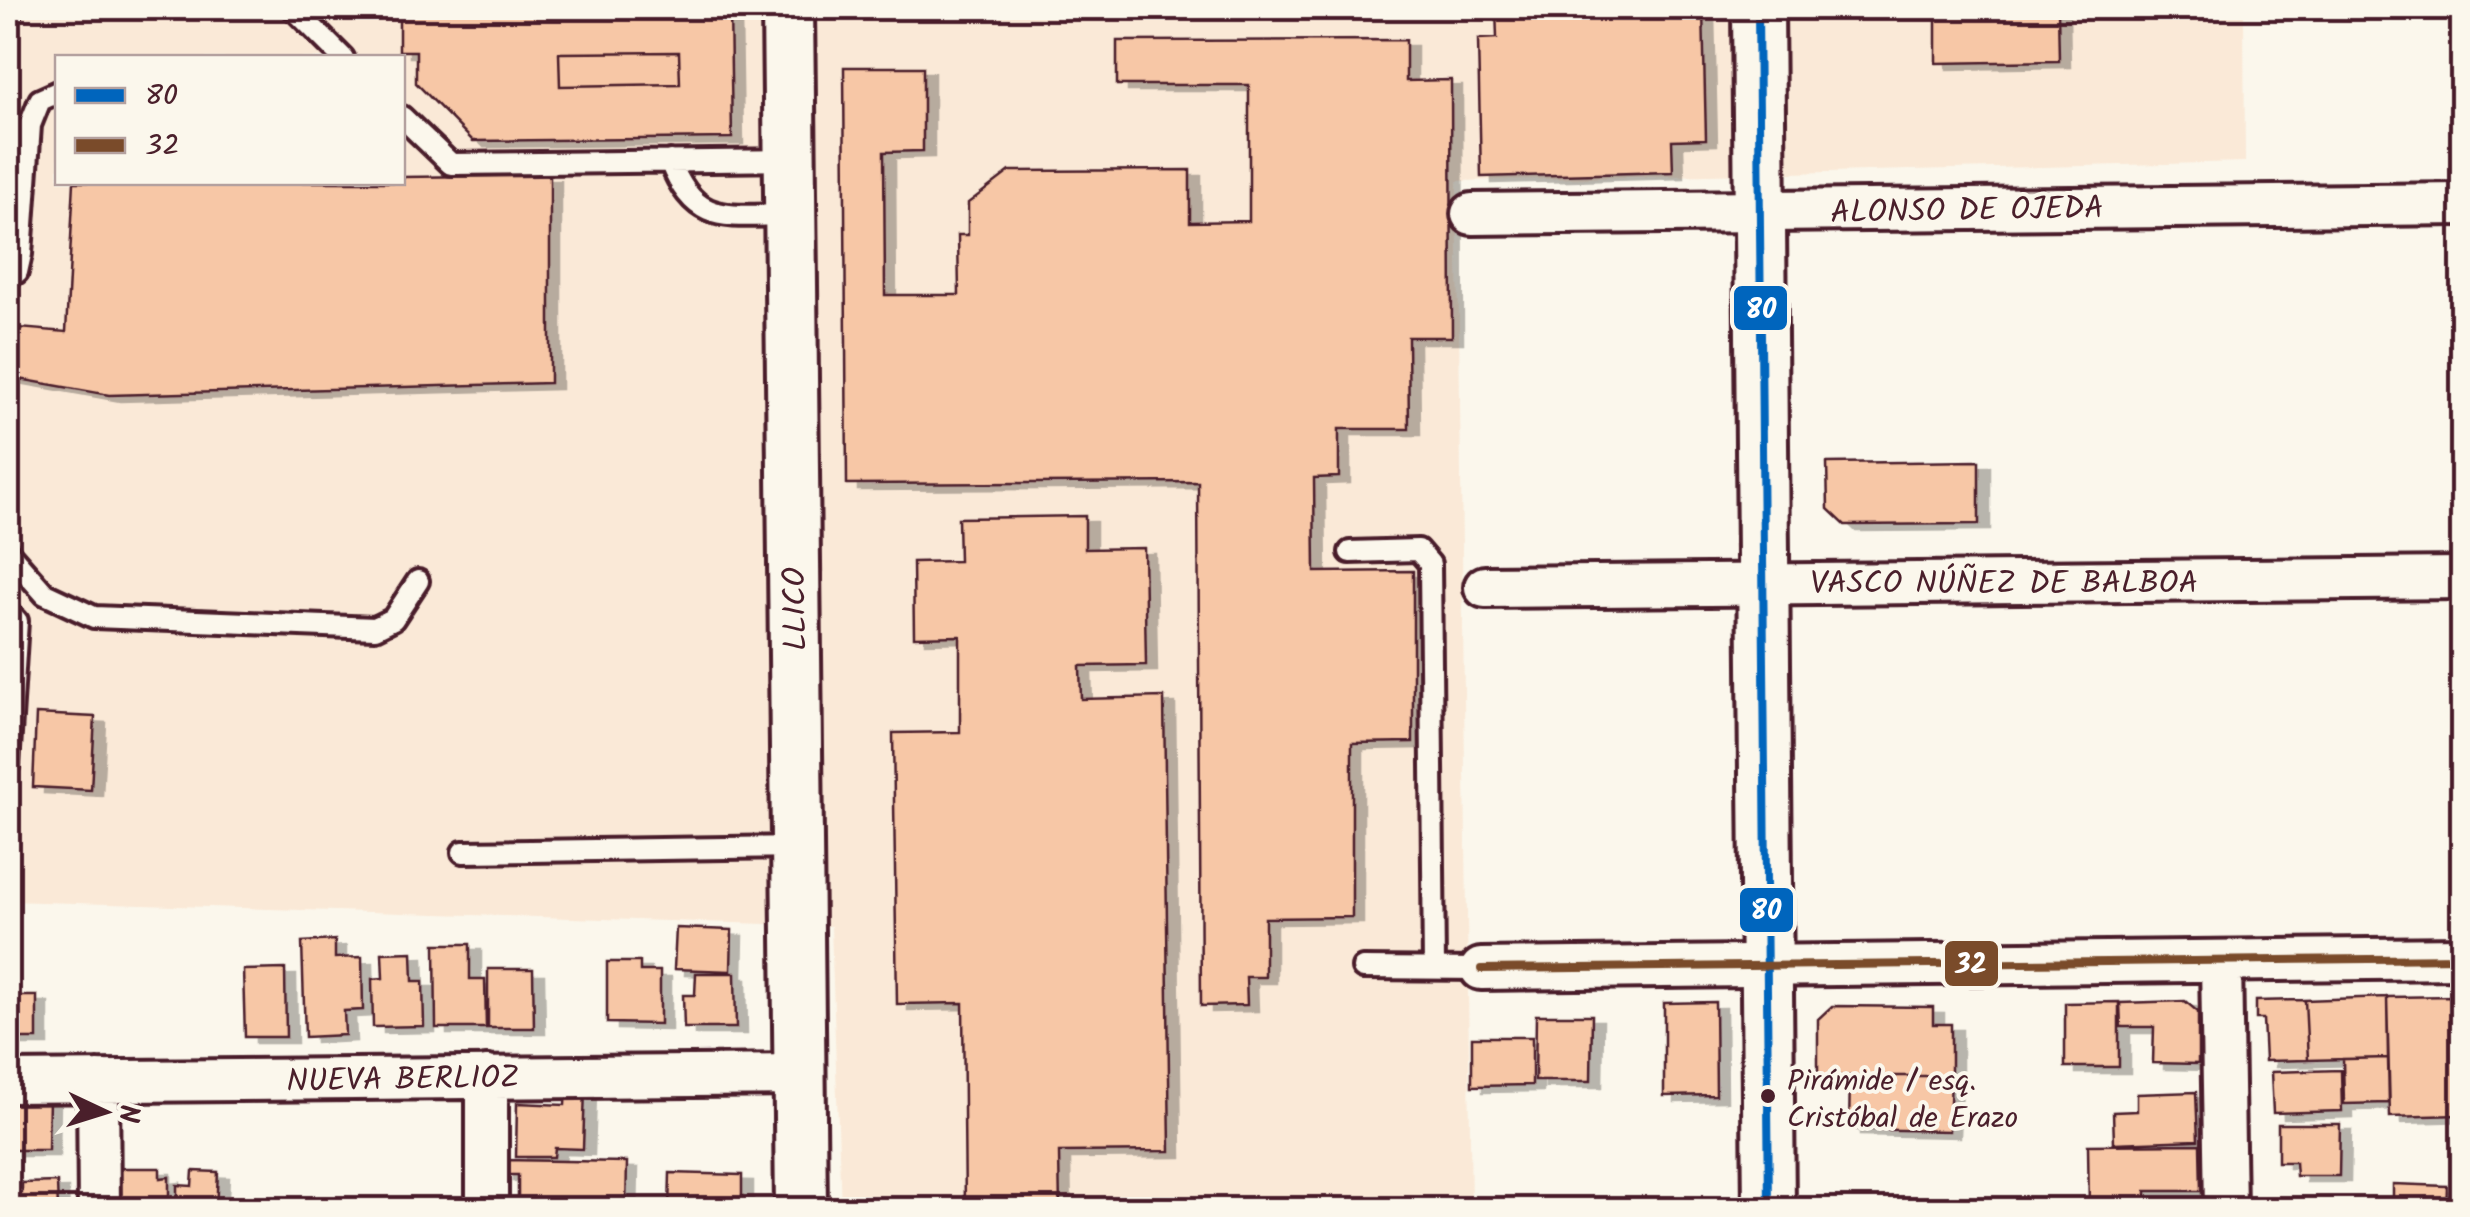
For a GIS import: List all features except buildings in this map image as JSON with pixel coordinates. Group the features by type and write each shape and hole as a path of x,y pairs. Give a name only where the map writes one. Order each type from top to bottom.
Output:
{"street":[{"name":"LLICO","path":"788,8 800,1210"},
{"path":"1758,8 1769,1210"},
{"name":"ALONSO DE OJEDA","path":"1472,214 2462,204"},
{"name":"VASCO NÚÑEZ DE BALBOA","path":"1485,587 2462,578"},
{"path":"1481,969 2462,958"},
{"path":"2221,960 2225,1210"},
{"name":"NUEVA BERLIOZ","path":"8,1082 799,1074"},
{"path":"486,1077 487,1210"},
{"path":"98,1081 99,1210"}],"lane":[{"path":"293,8 340,55"},
{"path":"8,278 17,272 21,254 30,124 40,100 55,93"},
{"path":"405,119 451,164 789,160"},
{"path":"670,162 683,194 707,212 790,215"},
{"path":"1350,552 1418,550 1430,564 1434,967"},
{"path":"8,552 45,594 94,617 376,628 393,619 418,581"},
{"path":"8,612 17,621 8,766"},
{"path":"462,852 796,847"},
{"path":"1364,968 1481,969"}],"shaded area":[{"path":"8,8 2244,8 2245,162 1457,181 1471,1209 841,1209 831,926 8,901"}],"transit line":[{"name":"80","path":"1758,8 1769,1210"},
{"name":"32","path":"1481,969 2462,958"}],"place":[{"name":"Pirámide / esq. Cristóbal de Erazo","path":"1768,1096"}]}
